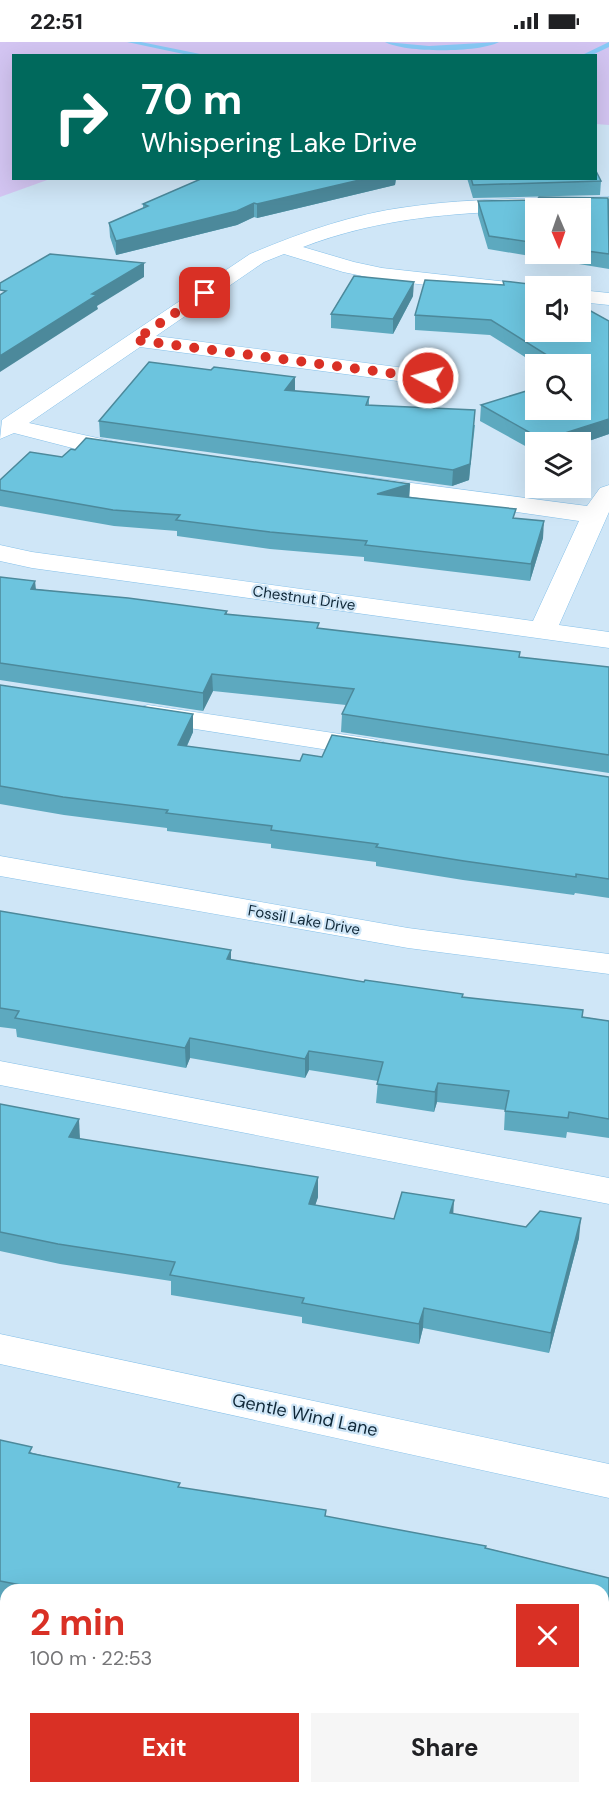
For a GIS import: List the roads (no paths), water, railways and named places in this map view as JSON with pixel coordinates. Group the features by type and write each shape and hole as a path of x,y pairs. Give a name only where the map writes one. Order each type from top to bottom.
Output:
{"street":[{"path":"5,428 256,258 282,247 355,223 428,210 609,203"},
{"path":"282,247 350,268 382,274 525,290"},
{"path":"591,297 609,299"},
{"path":"135,340 428,378"},
{"path":"5,428 149,455"},
{"path":"348,482 594,515"},
{"path":"542,631 594,515 609,493"},
{"name":"Chestnut Drive","path":"0,553 32,560 609,640"},
{"path":"117,709 398,752"},
{"name":"Fossil Lake Drive","path":"0,866 408,938 609,964"},
{"path":"0,1073 609,1191"},
{"name":"Gentle Wind Lane","path":"0,1349 609,1481"}],"waterway":[{"path":"130,42 196,54"},
{"path":"388,42 429,48 455,48 496,42"},
{"path":"587,54 609,44"}]}
